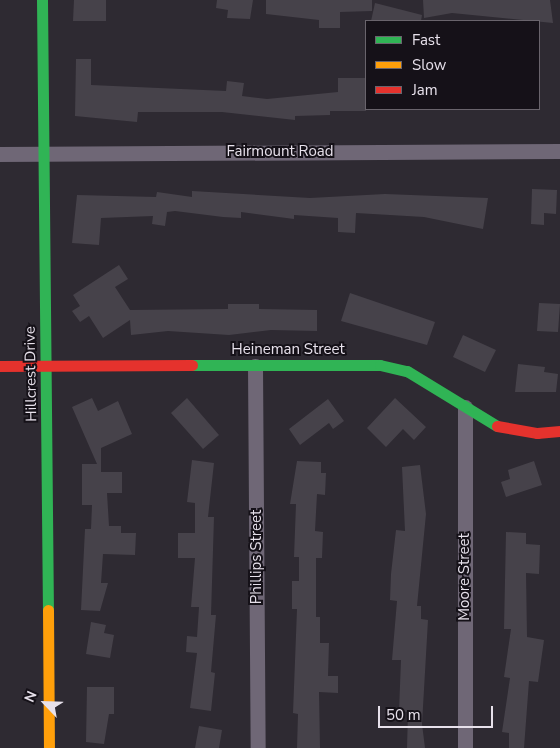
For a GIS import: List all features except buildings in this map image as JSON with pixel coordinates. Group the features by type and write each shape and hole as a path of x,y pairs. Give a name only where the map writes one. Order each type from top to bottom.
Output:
{"street":[{"name":"Hillcrest Drive","path":"42,0 49,748"},
{"name":"Fairmount Road","path":"0,154 560,151"},
{"name":"Heineman Street","path":"0,366 380,365 407,372 496,426 537,433 560,431"},
{"name":"Phillips Street","path":"256,366 258,748"},
{"name":"Moore Street","path":"465,407 465,748"}],"traffic: fast":[{"path":"42,0 48,610"},
{"path":"192,365 380,365 407,371 497,426"}],"traffic: slow":[{"path":"48,610 49,748"}],"traffic: jam":[{"path":"0,366 192,365"},
{"path":"497,426 537,433 560,431"}]}
